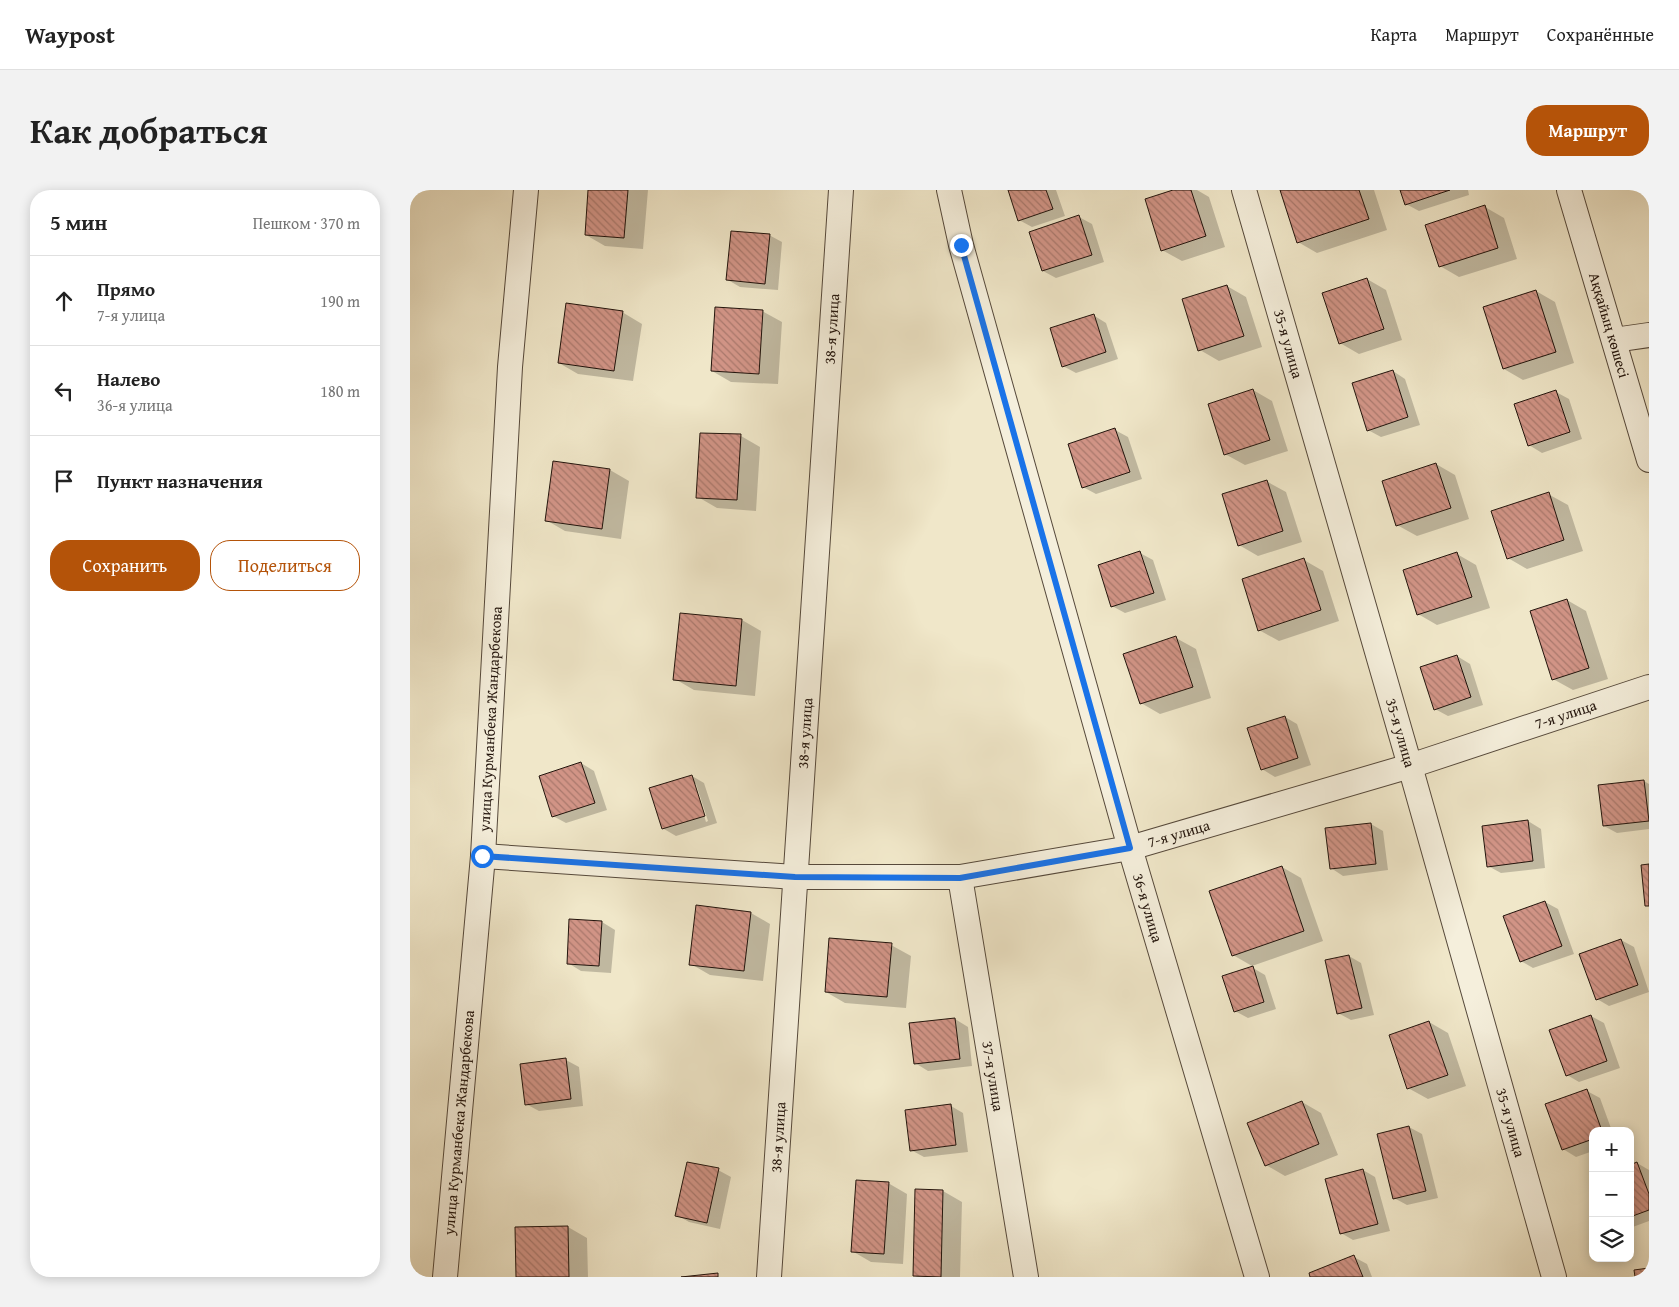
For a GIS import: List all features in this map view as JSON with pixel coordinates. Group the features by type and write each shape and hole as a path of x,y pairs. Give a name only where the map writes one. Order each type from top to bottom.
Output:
{"street":[{"name":"улица Курманбека Жандарбекова","path":"445,1277 482,856 510,367 526,190"},
{"name":"38-я улица","path":"769,1277 841,190"},
{"name":"36-я улица","path":"949,190 961,245 1130,848 1257,1277"},
{"name":"35-я улица","path":"1244,190 1410,766 1554,1277"},
{"name":"Аққайың көшесі","path":"1569,190 1649,460"},
{"path":"1614,340 1649,335"},
{"name":"7-я улица","path":"482,856 795,877 960,878 1130,848 1410,766 1649,687"},
{"name":"37-я улица","path":"960,878 1026,1277"}],"building":[{"path":"588,190 628,190 624,238 585,235"},
{"path":"1008,190 1046,190 1053,209 1018,221"},
{"path":"1173,190 1191,190 1206,236 1161,251 1145,199"},
{"path":"1280,190 1359,190 1369,219 1297,243"},
{"path":"1400,190 1450,190 1405,205"},
{"path":"1485,205 1498,248 1439,267 1425,225"},
{"path":"1079,215 1092,255 1042,271 1029,232"},
{"path":"731,231 770,234 765,284 726,280"},
{"path":"1367,278 1384,329 1339,344 1322,293"},
{"path":"1227,285 1244,336 1198,351 1182,299"},
{"path":"1536,290 1556,352 1503,369 1483,307"},
{"path":"566,303 623,311 614,371 558,363"},
{"path":"715,307 763,310 759,374 711,371"},
{"path":"1094,314 1106,352 1062,367 1050,328"},
{"path":"1393,370 1408,417 1367,431 1352,383"},
{"path":"1253,389 1270,440 1224,455 1208,404"},
{"path":"1556,390 1570,432 1528,446 1514,404"},
{"path":"1115,428 1130,472 1082,488 1068,444"},
{"path":"700,433 741,434 737,500 696,498"},
{"path":"553,461 610,469 602,529 545,521"},
{"path":"1436,463 1451,508 1396,526 1382,481"},
{"path":"1267,480 1283,531 1238,546 1222,494"},
{"path":"1549,492 1564,540 1507,559 1491,511"},
{"path":"1140,551 1154,593 1111,607 1098,565"},
{"path":"1457,552 1472,597 1417,615 1403,570"},
{"path":"1304,558 1321,610 1258,631 1242,579"},
{"path":"1567,599 1589,668 1552,680 1530,611"},
{"path":"680,613 742,619 736,686 673,680"},
{"path":"1176,636 1193,687 1140,704 1123,654"},
{"path":"1457,655 1471,697 1434,710 1420,667"},
{"path":"1285,716 1298,758 1261,770 1247,728"},
{"path":"581,762 595,803 552,817 539,776"},
{"path":"692,775 705,816 662,829 649,788"},
{"path":"1644,780 1649,821 1603,826 1598,785"},
{"path":"1528,820 1533,861 1487,867 1482,826"},
{"path":"1371,823 1376,864 1330,869 1325,828"},
{"path":"1649,864 1649,906 1645,906 1641,865"},
{"path":"1282,866 1304,931 1232,956 1209,891"},
{"path":"1545,901 1562,946 1520,962 1503,916"},
{"path":"696,905 751,912 744,971 689,965"},
{"path":"569,919 602,921 599,966 567,964"},
{"path":"829,938 892,943 887,997 825,992"},
{"path":"1621,939 1638,985 1596,1000 1579,954"},
{"path":"1349,955 1362,1008 1337,1014 1325,960"},
{"path":"1253,966 1264,1002 1234,1012 1222,976"},
{"path":"1591,1015 1607,1061 1566,1076 1549,1030"},
{"path":"955,1018 960,1059 914,1064 909,1023"},
{"path":"1429,1021 1448,1075 1407,1089 1389,1035"},
{"path":"566,1058 571,1099 525,1105 520,1064"},
{"path":"1587,1089 1601,1127 1589,1127 1589,1140 1562,1150 1545,1104"},
{"path":"1302,1101 1319,1144 1265,1166 1247,1123"},
{"path":"951,1104 956,1145 910,1151 905,1110"},
{"path":"1409,1126 1426,1191 1393,1199 1377,1134"},
{"path":"687,1162 719,1168 707,1223 675,1216"},
{"path":"1637,1162 1649,1194 1649,1210 1634,1216 1634,1172 1634,1163"},
{"path":"1363,1169 1378,1224 1340,1234 1325,1179"},
{"path":"856,1180 889,1182 884,1254 851,1252"},
{"path":"915,1189 943,1190 941,1277 913,1276"},
{"path":"568,1226 569,1277 516,1277 515,1227"},
{"path":"1354,1255 1363,1277 1310,1277 1309,1273"},
{"path":"1649,1268 1649,1277 1635,1277 1634,1270"},
{"path":"718,1273 718,1277 681,1277"}],"route":[{"path":"482,856 795,877 960,878 1130,848 961,245"}]}
